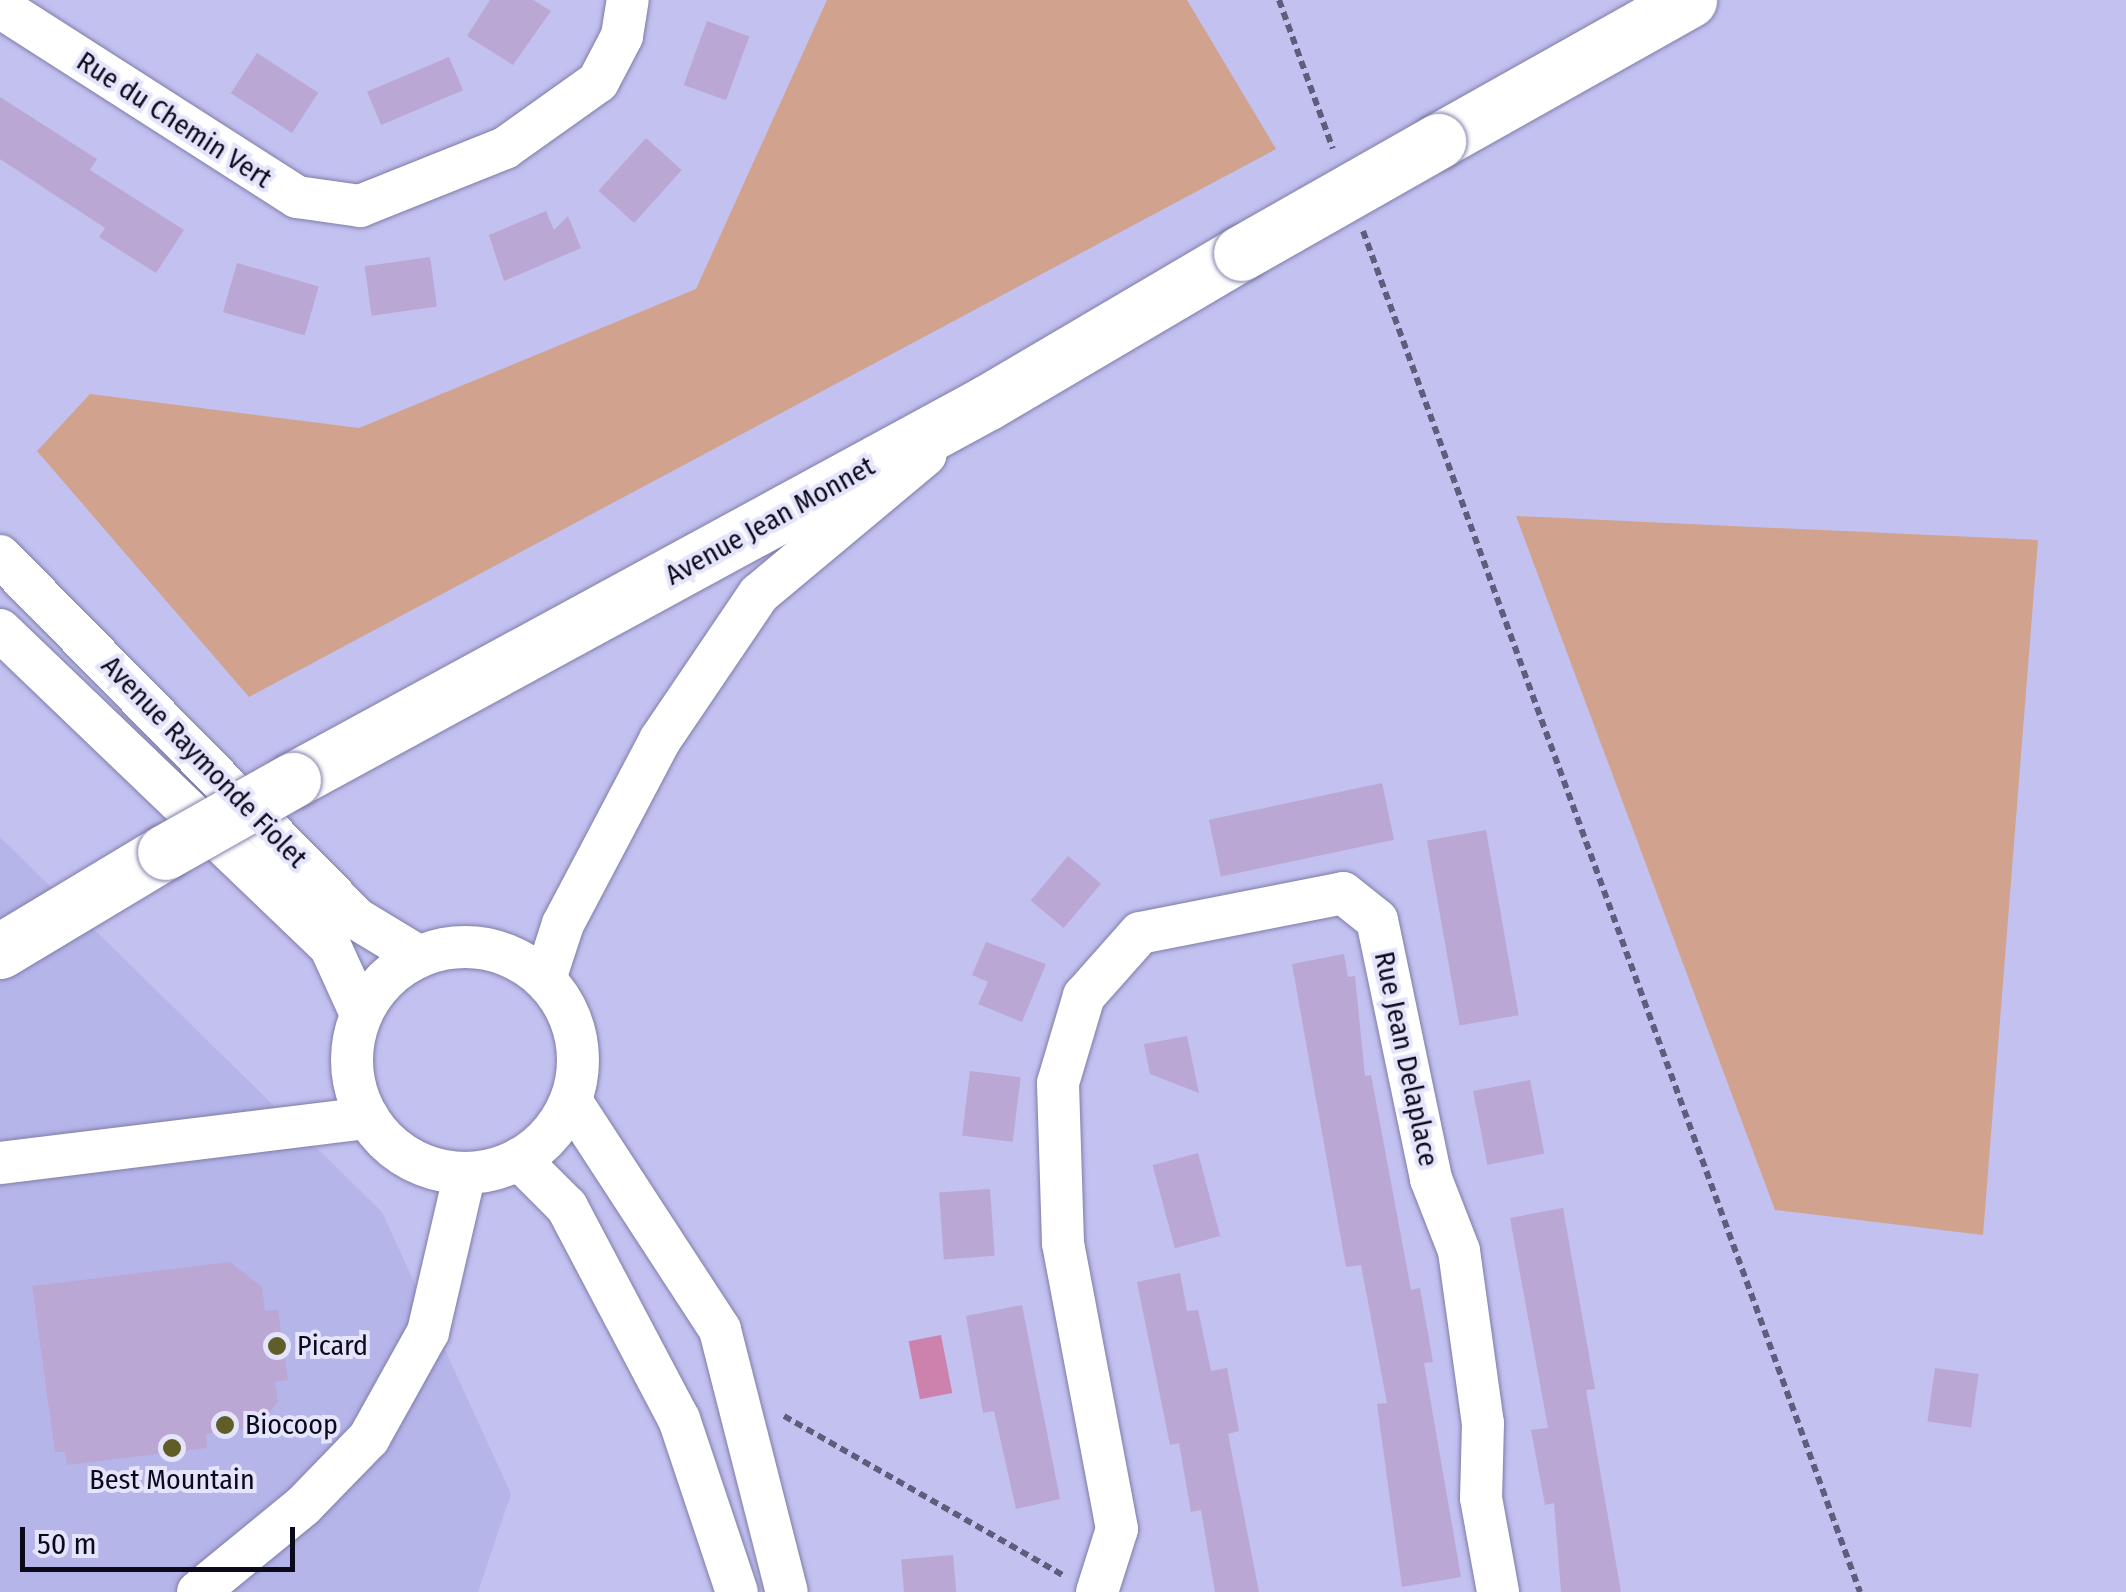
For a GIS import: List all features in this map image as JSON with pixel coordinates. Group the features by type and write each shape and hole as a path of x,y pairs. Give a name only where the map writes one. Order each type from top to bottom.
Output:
{"main road":[{"name":"Avenue Jean Monnet","path":"165,852 988,402 1241,253 1689,0"},
{"path":"0,951 165,852"}],"street":[{"name":"Rue du Chemin Vert","path":"0,7 297,197 360,206 506,148 598,82 622,36 628,0"},
{"path":"546,979 564,924 660,740 759,594 988,402"},
{"name":"Avenue Raymonde Fiolet","path":"0,556 356,918 418,956"},
{"path":"0,585 70,649 135,692"},
{"name":"Avenue Raymonde Fiolet","path":"0,630 330,946 361,1014"},
{"path":"0,924 165,852"},
{"name":"Rue Jean Delaplace","path":"1086,1587 1117,1529 1063,1243 1058,1083 1084,996 1140,933 1343,893 1377,920 1431,1179 1459,1251 1482,1423 1480,1498 1498,1592"},
{"path":"485,948 546,979 577,1036 571,1100 542,1144 520,1159 464,1173 409,1158 368,1118 352,1067 361,1014 375,990 418,956 485,948"},
{"path":"571,1100 720,1330 741,1392 788,1592"},
{"path":"0,1163 368,1118"},
{"path":"520,1159 567,1206 680,1419 737,1592"},
{"path":"198,1592 303,1506 369,1438 428,1332 464,1173"}],"path":[{"path":"1278,0 1340,166"},
{"path":"1360,222 1860,1592"},
{"path":"741,1392 1086,1587"}],"shaded area":[{"path":"827,0 1187,0 1276,149 249,697 37,451 90,394 359,428 696,289"},
{"path":"1516,516 2038,540 1983,1235 1775,1210"},
{"path":"0,837 382,1212 511,1494 478,1592 0,1592"},
{"path":"941,1335 952,1393 920,1399 909,1341"}],"building":[{"path":"490,0 533,0 551,11 513,65 467,36"},
{"path":"707,21 749,36 726,100 684,85"},
{"path":"257,53 318,93 292,133 231,93"},
{"path":"449,57 463,90 381,125 367,92"},
{"path":"0,97 97,159 90,170 184,230 156,273 99,237 105,228 0,159"},
{"path":"646,138 682,170 634,223 598,191"},
{"path":"546,211 554,230 568,216 581,248 504,281 489,235"},
{"path":"430,257 437,307 372,316 365,266"},
{"path":"237,263 319,286 305,335 223,312"},
{"path":"1382,783 1394,840 1221,877 1209,820"},
{"path":"1486,830 1519,1015 1460,1026 1427,840"},
{"path":"1068,856 1101,884 1064,928 1031,900"},
{"path":"986,942 1046,964 1022,1022 978,1004 988,982 972,975"},
{"path":"1344,954 1348,977 1355,976 1365,1076 1371,1075 1411,1290 1420,1288 1433,1362 1424,1363 1461,1577 1402,1587 1377,1404 1387,1403 1361,1265 1346,1267 1292,964"},
{"path":"1187,1036 1199,1093 1150,1074 1144,1044"},
{"path":"970,1071 1021,1077 1013,1142 962,1136"},
{"path":"1530,1080 1544,1154 1487,1165 1473,1091"},
{"path":"1198,1153 1220,1236 1175,1248 1153,1165"},
{"path":"990,1189 995,1256 944,1259 939,1193"},
{"path":"1563,1208 1595,1389 1586,1390 1621,1592 1561,1592 1554,1503 1545,1505 1531,1430 1548,1428 1510,1218"},
{"path":"230,1262 262,1287 265,1311 278,1310 288,1380 275,1382 278,1402 258,1427 206,1434 207,1448 67,1465 65,1452 55,1452 32,1286"},
{"path":"1180,1273 1187,1311 1198,1310 1211,1371 1227,1368 1239,1431 1228,1434 1259,1592 1215,1592 1201,1510 1191,1512 1179,1443 1170,1445 1137,1282"},
{"path":"1022,1305 1060,1499 1016,1509 994,1411 983,1413 966,1316"},
{"path":"1935,1368 1979,1374 1971,1428 1927,1421"},
{"path":"953,1555 956,1592 904,1592 901,1560"}],"place":[{"name":"Picard","path":"277,1346"},
{"name":"Biocoop","path":"225,1425"},
{"name":"Best Mountain","path":"172,1448"}]}
